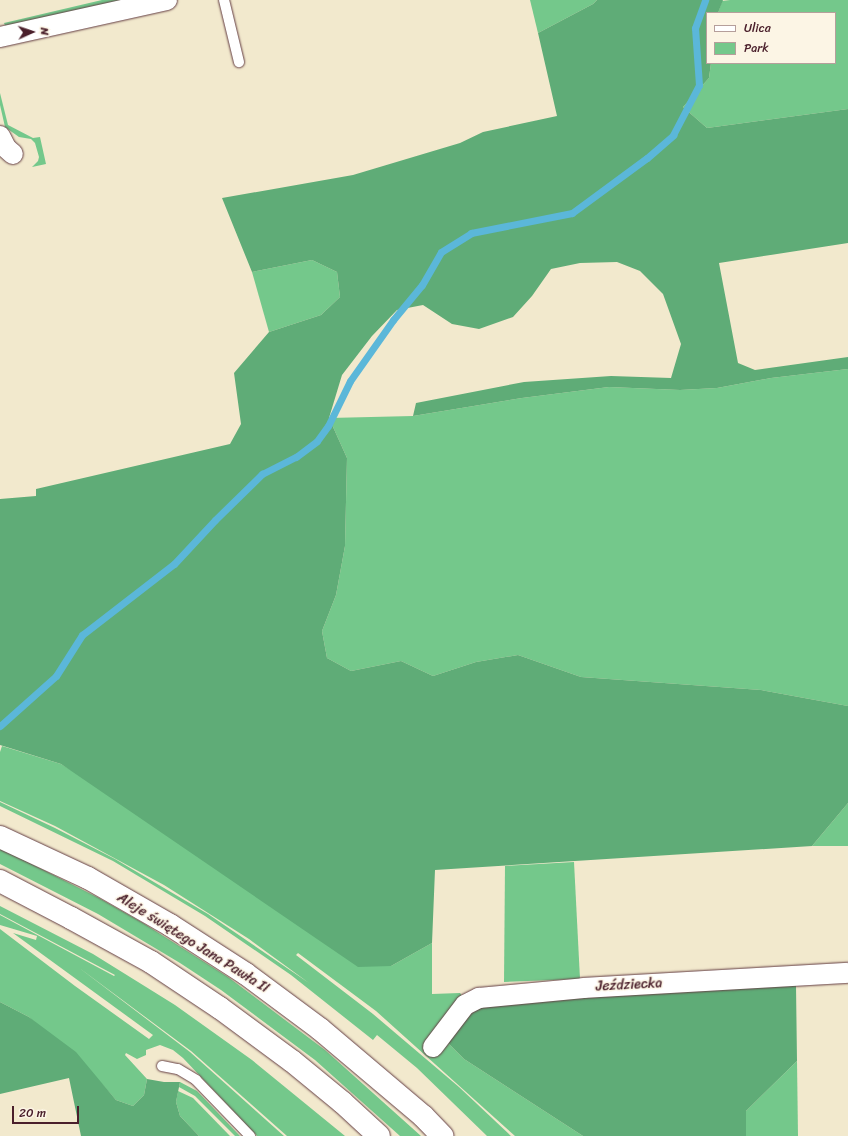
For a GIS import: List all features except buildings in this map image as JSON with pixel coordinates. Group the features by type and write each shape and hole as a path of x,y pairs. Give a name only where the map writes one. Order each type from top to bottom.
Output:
{"highway":[{"name":"Aleje świętego Jana Pawła II","path":"0,837 88,878 170,925 246,974 320,1029 423,1116 442,1136"},
{"path":"0,881 151,962 220,1008 292,1061 342,1102 379,1136"}],"street":[{"path":"0,37 167,0"},
{"path":"0,136 6,148 13,154"},
{"name":"Jeździecka","path":"433,1047 465,1005 479,998 584,988 848,973"}],"lane":[{"path":"224,0 239,62"},
{"path":"162,1066 178,1069 196,1080 250,1136"}],"green space":[{"path":"102,0 129,0 6,28 4,23"},
{"path":"530,0 597,0 593,4 538,33"},
{"path":"597,0 723,0 718,12 706,12 706,64 711,64 709,78 683,107 707,128 848,109 848,243 719,263 738,363 755,370 848,357 848,369 771,378 717,388 680,390 609,387 522,398 413,416 416,403 524,382 611,376 671,378 681,344 663,294 640,271 617,262 580,263 551,269 532,296 513,317 479,329 452,324 423,305 397,310 372,336 342,375 329,418 347,458 345,546 336,595 322,631 327,658 351,671 401,661 433,676 476,662 518,655 581,677 761,690 848,706 848,803 812,846 435,870 432,943 391,966 358,967 61,764 0,745 0,499 36,496 36,489 230,444 241,424 234,373 269,332 321,315 340,297 337,272 312,260 252,272 222,198 353,175 460,143 483,132 557,116 538,33 593,4"},
{"path":"848,0 848,109 707,128 683,107 709,78 711,64 836,64 836,12 718,12 722,1"},
{"path":"0,93 8,125 33,138 40,137 46,164 32,167 38,161 39,157 35,143 31,139 19,137 5,127 0,105"},
{"path":"312,260 337,272 340,297 321,315 269,332 252,272"},
{"path":"848,369 848,706 761,690 581,677 518,655 476,662 433,676 401,661 351,671 327,658 322,631 336,595 345,546 347,458 329,418 413,416 522,398 609,387 680,390 717,388 771,378"},
{"path":"2,746 61,764 391,966 432,943 432,994 460,993 464,998 445,1040 464,1059 583,1136 515,1136 376,1011 298,953 296,955 373,1014 459,1087 511,1136 487,1136 417,1068 377,1035 373,1040 291,975 205,916 113,861 0,806 0,802 115,859 208,914 309,983 249,939 164,885 55,826 0,801 0,752"},
{"path":"848,803 848,846 812,846"},
{"path":"0,848 99,898 143,923 228,977 325,1050 421,1136 400,1136 315,1060 221,990 180,963 98,914 0,864"},
{"path":"574,862 580,979 504,982 505,866"},
{"path":"0,906 93,954 175,1005 252,1060 345,1136 287,1136 191,1051 78,967 190,1052 284,1136 257,1136 183,1058 173,1050 160,1045 146,1050 146,1055 137,1059 126,1053 125,1055 147,1079 144,1095 133,1106 116,1100 102,1084 29,1017 0,1002 0,929 75,986 149,1039 153,1035 13,933 36,940 37,936 0,925 0,915 114,976 115,975 0,914"},
{"path":"796,985 797,1061 746,1111 746,1136 583,1136 464,1059 445,1040 475,1007 501,1003"},
{"path":"0,1002 29,1017 76,1052 116,1100 133,1106 144,1095 147,1079 164,1082 180,1082 176,1102 180,1116 199,1136 81,1136 69,1078 0,1094"},
{"path":"797,1061 798,1136 746,1136 746,1111"},
{"path":"180,1082 197,1091 240,1136 235,1136 195,1096 179,1087"},
{"path":"178,1091 193,1098 230,1136 199,1136 180,1116 176,1102"}],"waterway":[{"path":"0,726 56,676 82,635 174,564 215,520 262,474 296,457 317,441 328,426 350,381 393,320 422,285 441,252 471,233 572,213 647,158 673,135 699,85 695,28 705,0"}]}
